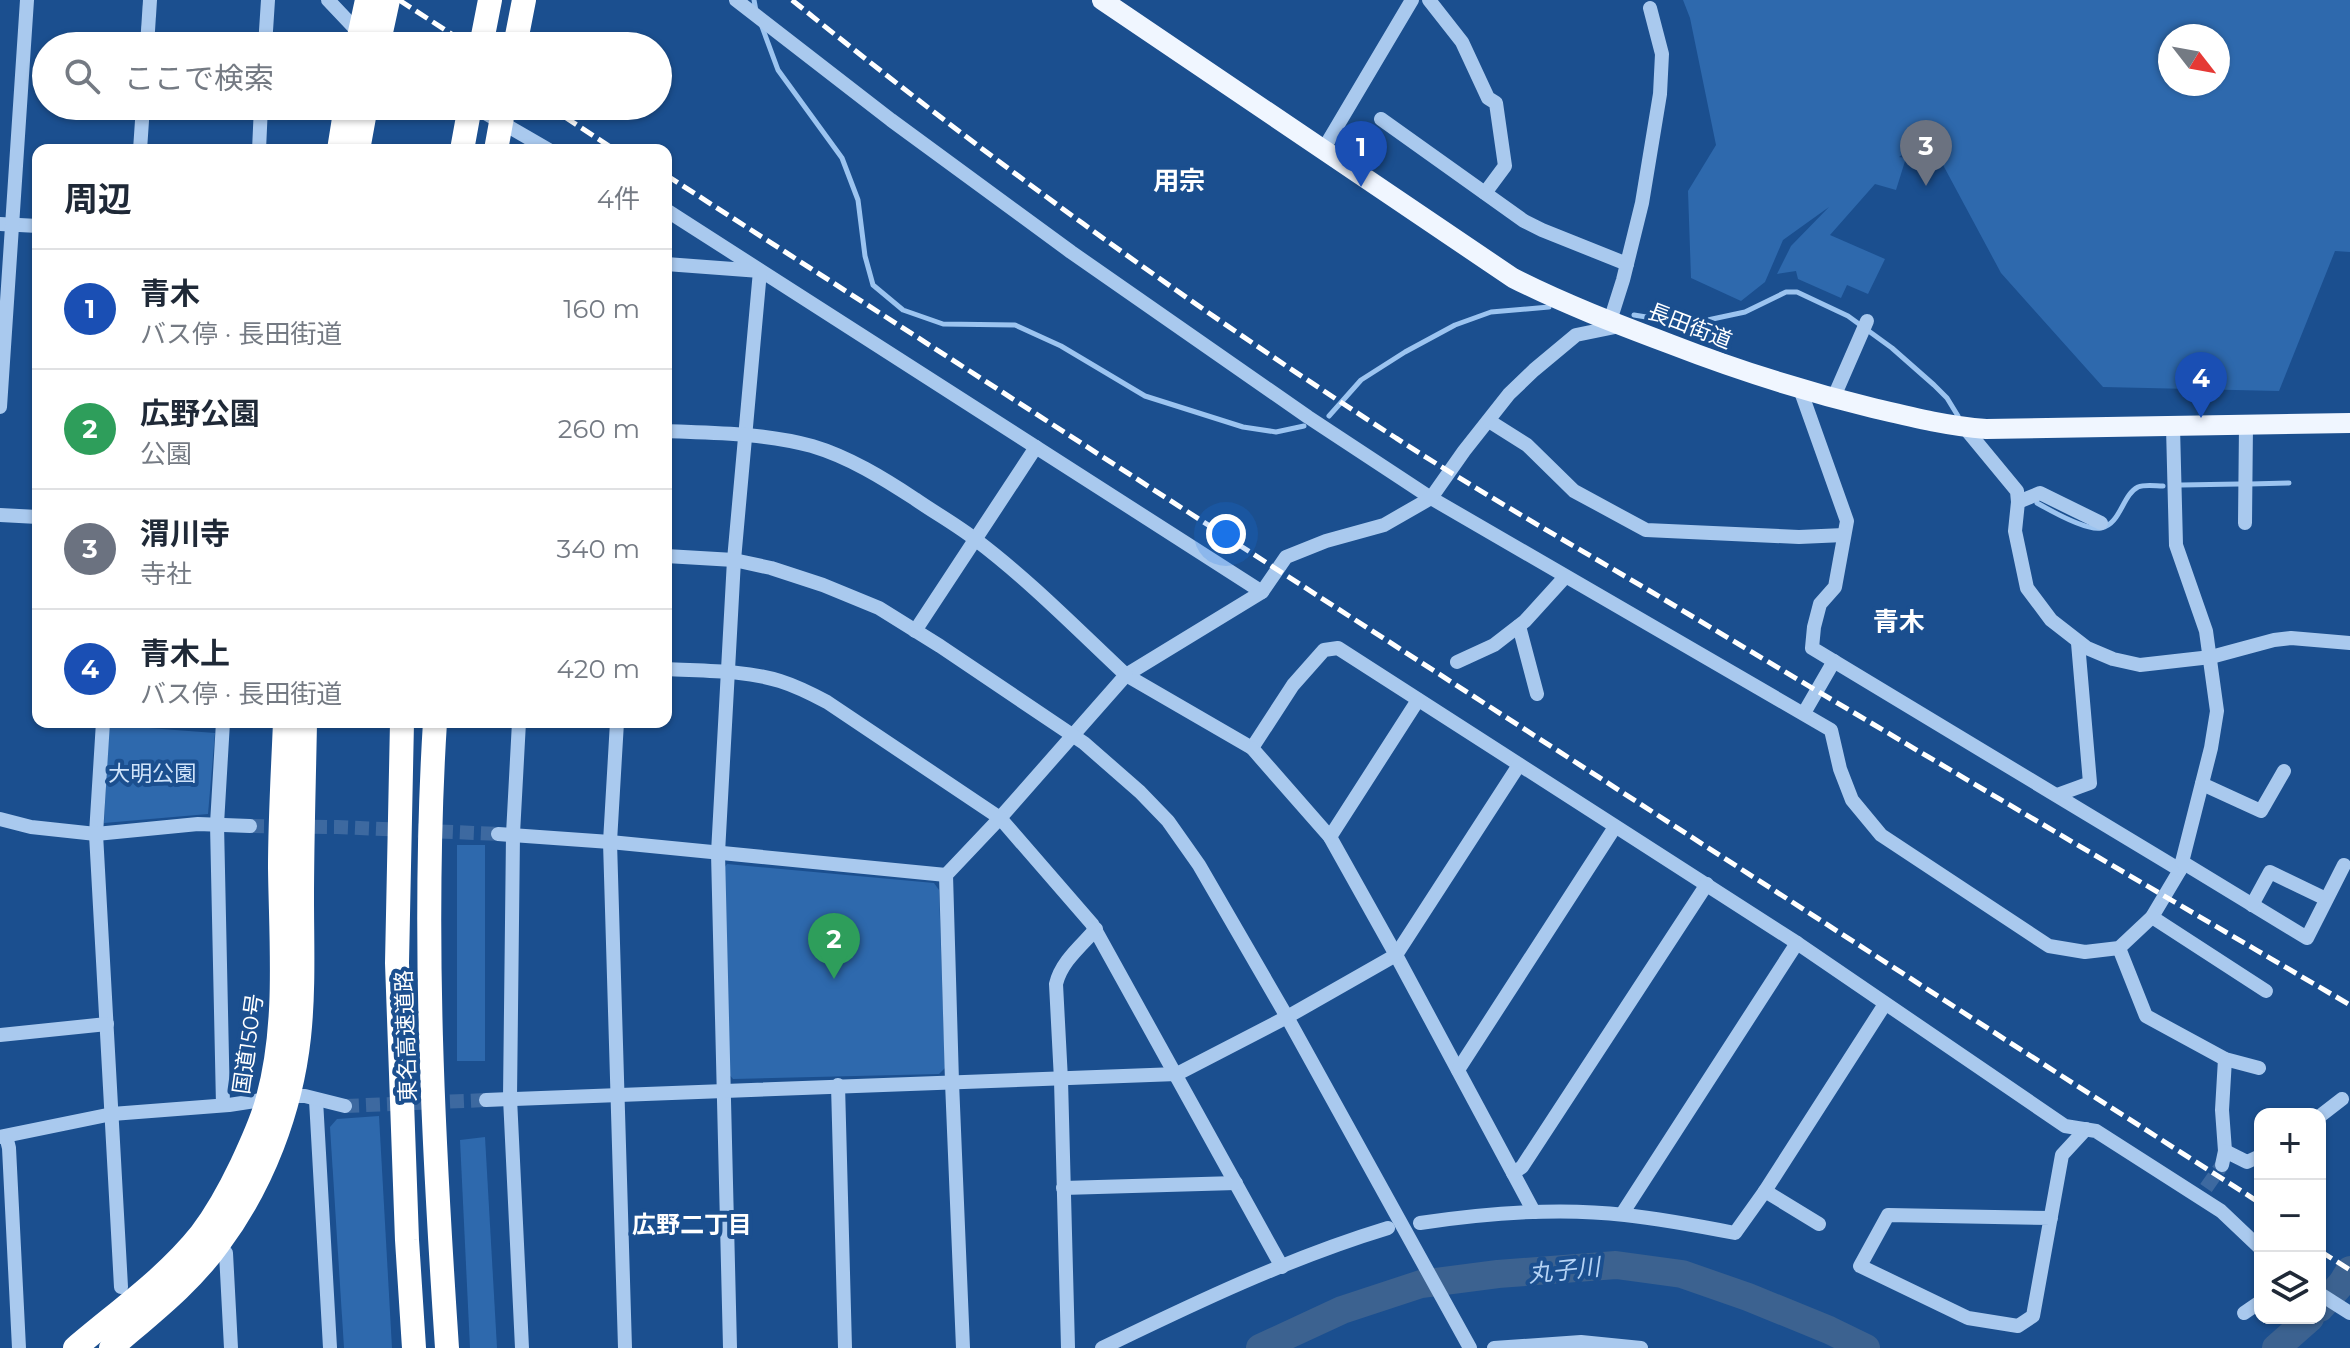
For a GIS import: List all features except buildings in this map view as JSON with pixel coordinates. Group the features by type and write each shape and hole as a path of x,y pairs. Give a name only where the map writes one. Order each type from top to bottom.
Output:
{"highway":[{"path":"360,32 367,0"},
{"path":"381,32 388,0"},
{"path":"484,32 490,0"},
{"path":"518,32 524,0"},
{"path":"340,144 344,120"},
{"path":"359,144 363,120"},
{"path":"463,144 468,120"},
{"path":"497,144 501,120"},
{"name":"国道150号","path":"111,1348 174,1294 219,1244 265,1164 278,1098 276,1055 282,997 280,831 285,728"},
{"name":"国道150号","path":"75,1348 181,1257 201,1234 233,1183 257,1130 278,1098 296,1059 302,1002 305,728"},
{"name":"東名高速道路","path":"402,728 397,963 414,1348"},
{"name":"東名高速道路","path":"435,728 429,836 430,993 447,1348"}],"main road":[{"name":"長田街道","path":"1102,0 1513,278 1549,297 1737,369 1833,399 1965,428 2350,423"}],"street":[{"path":"0,407 6,225 27,0"},
{"path":"148,32 150,0"},
{"path":"266,32 268,0"},
{"path":"328,0 359,32"},
{"path":"736,0 891,120 1206,348 1431,498 1831,730 1840,769 1852,800 1881,835 2049,946 2085,952 2119,948 2152,917 2181,866 2202,784 2217,711 2206,631 2176,545 2173,427"},
{"path":"1323,150 1412,0"},
{"path":"1429,0 1462,42 1488,98 1496,103 1505,166 1485,193"},
{"path":"963,1348 946,875 1126,675 1262,592 1286,557 1326,541 1384,525 1431,498 1509,394 1576,335 1616,324 1642,203 1660,94 1662,54 1650,8"},
{"path":"1381,119 1524,221 1627,264"},
{"path":"140,144 142,120"},
{"path":"259,144 260,120"},
{"path":"496,120 538,144"},
{"path":"672,214 1262,592"},
{"path":"6,225 32,226"},
{"path":"672,264 760,271"},
{"path":"730,1348 718,853 734,560 760,271"},
{"path":"1833,399 1864,328"},
{"path":"1800,389 1847,521 1835,587 1820,604 1812,648 2057,795 2307,938 2344,865"},
{"path":"1489,421 1527,445 1574,491 1646,530 1799,537 1844,535"},
{"path":"2245,523 2246,425"},
{"path":"1965,428 2017,491 2015,531 2027,588 2051,620 2078,643 2113,659 2140,665 2211,657 2282,639 2350,643"},
{"path":"672,431 745,434 813,447 848,460 886,480 976,539 1126,675 1252,748 1330,837 1534,1212"},
{"path":"915,631 1036,447"},
{"path":"2018,502 2040,493 2101,523"},
{"path":"0,515 32,517"},
{"path":"672,556 734,560 771,568 879,608 1073,735 1117,770 1168,821 1199,865 1470,1348"},
{"path":"1457,662 1494,645 1519,626 1565,577"},
{"path":"1519,626 1537,694"},
{"path":"2057,795 2090,783 2078,643"},
{"path":"1252,748 1293,685 1324,650 1338,648 1797,943 2065,1126 2096,1131 2203,1192 2254,1242"},
{"path":"1804,713 1834,661"},
{"path":"672,669 768,678 807,691 1000,818 1096,929 1282,1267"},
{"path":"1330,837 1418,700"},
{"path":"103,728 96,834 121,1287"},
{"path":"223,728 217,824 223,1105"},
{"path":"518,728 506,834 510,1098 522,1348"},
{"path":"617,728 610,842 625,1348"},
{"path":"486,1100 1177,1074 1287,1017 1396,955 1519,765"},
{"path":"2202,784 2261,811 2284,771"},
{"path":"0,819 31,827 96,834 198,824 250,826"},
{"path":"1458,1070 1615,827"},
{"path":"506,834 946,875"},
{"path":"2252,905 2270,872 2326,899"},
{"path":"1513,1173 1522,1167 1707,884"},
{"path":"2152,917 2266,991"},
{"path":"1068,1348 1056,984 1064,965 1096,929"},
{"path":"1622,1214 1797,943"},
{"path":"2119,948 2146,1016 2225,1059 2259,1068"},
{"path":"1420,1223 1475,1215 1534,1212 1622,1214 1735,1233 1885,1004"},
{"path":"0,1035 107,1024"},
{"path":"2225,1059 2223,1158 2247,1162 2254,1159"},
{"path":"838,1085 845,1348"},
{"path":"19,1348 9,1148 3,1136 112,1114 278,1098 305,1096 345,1106"},
{"path":"2326,1111 2342,1099"},
{"path":"316,1100 330,1348"},
{"path":"2051,1218 1888,1215 1860,1266 1968,1318 2018,1326 2033,1316 2051,1218 2062,1155 2086,1129"},
{"path":"1063,1188 1236,1183"},
{"path":"1765,1191 1819,1224"},
{"path":"1102,1348 1282,1267 1388,1228"},
{"path":"219,1244 226,1253 231,1348"},
{"path":"2326,1298 2350,1313"},
{"path":"2244,1313 2254,1306"},
{"path":"1494,1348 1581,1342 1641,1348"}],"green space":[{"path":"1683,0 2350,0 2350,252 2335,251 2279,391 2103,387 2001,273 1928,137 1899,157 1906,158 1896,190 1875,184 1830,235 1885,259 1868,294 1847,285 1841,298 1798,279 1796,271 1777,274 1791,246 1829,207 1783,240 1765,282 1741,301 1691,278 1688,191 1716,145 1690,18"},
{"name":"大明公園","path":"109,728 215,733 208,814 104,823"},
{"path":"457,845 485,845 485,1061 457,1061"},
{"path":"727,864 934,883 939,890 945,1068 939,1074 733,1079 728,1073 724,868"},
{"path":"379,1116 392,1348 344,1348 330,1127 337,1119"},
{"path":"485,1137 497,1348 470,1348 460,1140"}],"waterway":[{"path":"754,0 756,11"},
{"path":"761,24 778,70 842,158 858,200 865,256 873,285 903,310 943,324 1015,325 1061,346 1145,396 1243,427 1276,432 1304,426"},
{"path":"1634,315 1689,324 1745,312 1786,292 1797,292 1848,316 1892,348 1947,398 1958,416"},
{"path":"1329,416 1361,380 1455,325 1491,312 1549,307"},
{"path":"2250,484 2289,483"},
{"path":"2181,485 2239,484"},
{"path":"2037,503 2078,524 2101,528 2113,521 2128,496 2138,487 2163,486"},
{"name":"丸子川","path":"1260,1348 1342,1310 1421,1284 1498,1274 1616,1265 1682,1274 1748,1297 1866,1348"},
{"name":"丸子川","path":"2326,1301 2350,1270"},
{"name":"丸子川","path":"2276,1348 2303,1324"}],"tunnel":[{"path":"250,826 498,834"},
{"path":"345,1106 486,1100"},
{"path":"2206,1188 2222,1165"}],"railway":[{"path":"399,0 448,32"},
{"path":"792,0 939,116 1088,227 1240,335 1396,438 1928,757 2350,1005"},
{"path":"569,120 606,144"},
{"path":"672,179 2254,1199"},
{"path":"2322,1252 2350,1270"}],"place":[{"name":"渭川寺","path":"1926,186"},
{"name":"青木","path":"1361,187"},
{"name":"青木上","path":"2201,418"},
{"name":"広野公園","path":"834,979"}],"district":[{"name":"用宗","path":"1179,181"},
{"name":"青木","path":"1899,622"},
{"name":"広野二丁目","path":"692,1224"}]}
